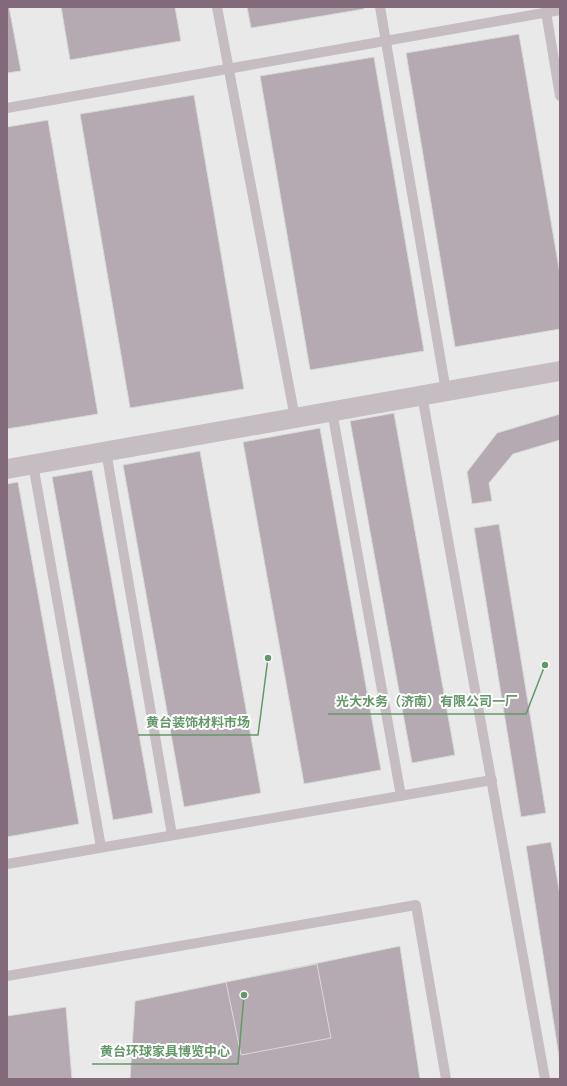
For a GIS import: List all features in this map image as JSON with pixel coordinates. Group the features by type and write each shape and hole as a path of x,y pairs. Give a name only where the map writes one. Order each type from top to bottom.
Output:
{"street":[{"path":"7,469 560,370"}],"lane":[{"path":"218,7 228,69 295,418"},
{"path":"380,7 446,391"},
{"path":"7,108 560,10"},
{"path":"546,12 560,96"},
{"path":"422,395 545,1079"},
{"path":"332,411 401,796"},
{"path":"106,451 172,835"},
{"path":"33,464 101,848"},
{"path":"7,864 492,780"},
{"path":"7,976 416,905 446,1079"}],"shaded area":[{"path":"7,7 560,7 560,1079 7,1079"}],"building":[{"path":"7,7 9,7 21,71 7,73"},
{"path":"61,7 175,7 181,41 70,60"},
{"path":"247,7 364,7 364,9 251,28"},
{"path":"519,34 560,274 560,329 455,347 406,53"},
{"path":"374,57 424,351 310,370 260,76"},
{"path":"194,95 244,389 130,408 80,114"},
{"path":"48,120 98,414 7,429 7,127"},
{"path":"394,413 455,755 412,763 350,421"},
{"path":"560,414 560,440 513,454 489,483 492,501 472,504 467,472 497,433"},
{"path":"320,428 381,770 304,784 243,442"},
{"path":"200,451 261,793 184,807 123,465"},
{"path":"92,470 153,813 113,820 52,477"},
{"path":"18,482 79,824 7,837 7,484"},
{"path":"499,524 546,813 521,817 474,528"},
{"path":"551,842 560,895 560,1063 526,846"},
{"path":"400,946 420,1079 130,1079 135,1001"},
{"path":"317,964 331,1038 241,1055 226,982"},
{"path":"66,1007 72,1079 7,1079 7,1016"}],"place":[{"name":"黄台装饰材料市场","path":"268,658"},
{"name":"光大水务（济南）有限公司一厂","path":"545,665"},
{"name":"黄台环球家具博览中心","path":"244,995"}]}
